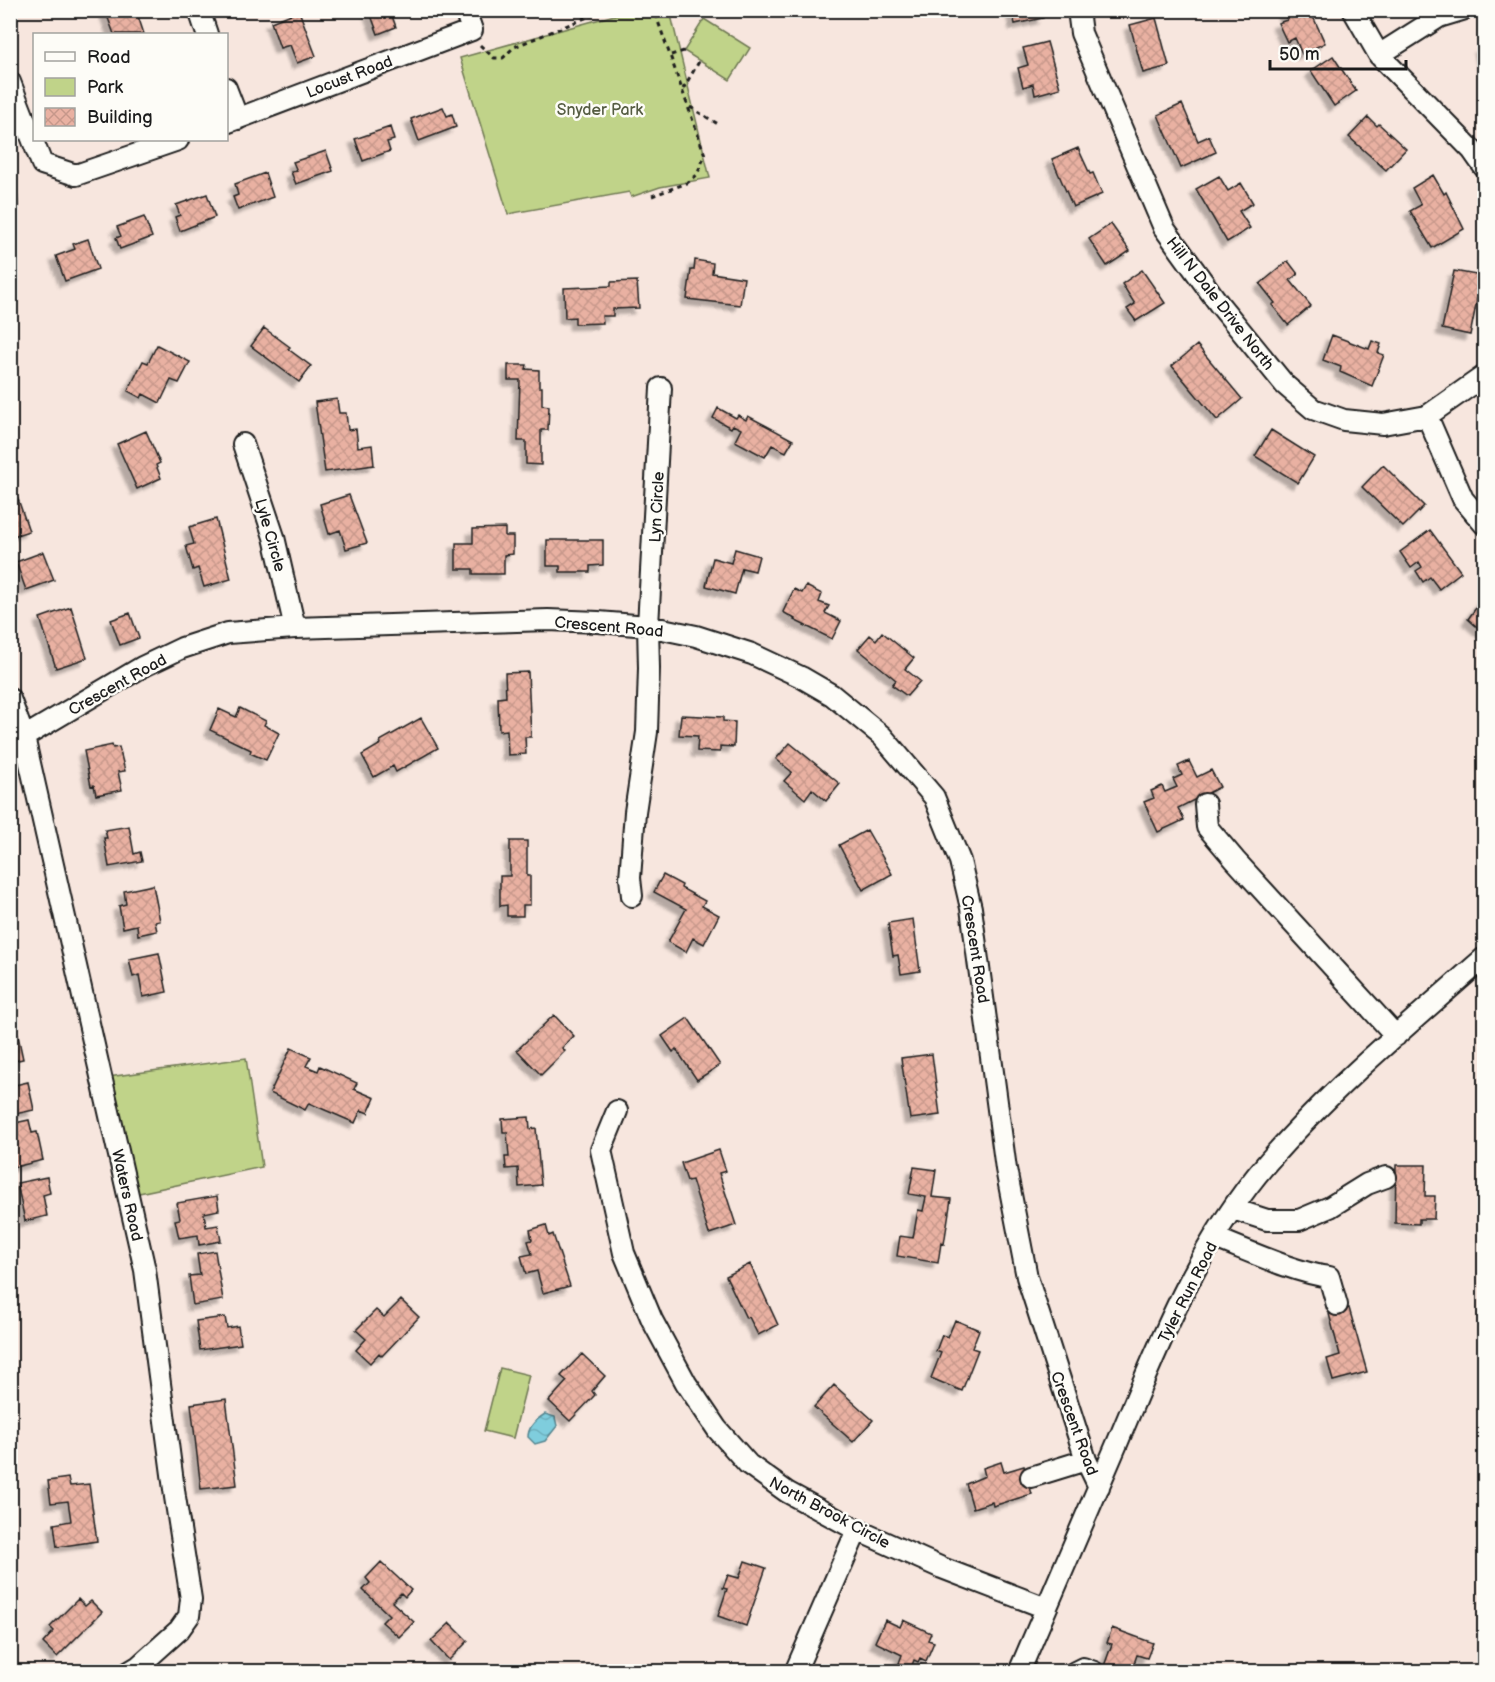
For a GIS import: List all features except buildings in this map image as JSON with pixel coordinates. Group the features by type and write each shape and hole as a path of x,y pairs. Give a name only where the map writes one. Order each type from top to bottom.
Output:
{"street":[{"path":"199,10 207,33"},
{"path":"465,10 472,30"},
{"name":"Hill N Dale Drive North","path":"1078,10 1081,33 1164,228 1218,304 1285,385 1313,409 1344,420 1383,423 1426,416"},
{"path":"1353,10 1379,55 1472,150 1485,167"},
{"path":"1379,55 1439,17 1462,10"},
{"name":"Locust Road","path":"232,121 472,30"},
{"path":"10,82 33,141"},
{"path":"228,99 232,121"},
{"path":"33,141 42,164 76,175 175,141"},
{"path":"1485,376 1426,416 1463,499 1485,524"},
{"name":"Lyn Circle","path":"632,896 630,878 635,812 647,732 648,627 661,388"},
{"name":"Lyle Circle","path":"243,444 274,537 295,628"},
{"name":"Crescent Road","path":"17,740 142,667 182,648 228,633 295,628 548,620 648,627 696,636 752,654 808,681 831,695 882,736 934,797 960,861 971,908 1006,1170 1027,1277 1086,1460 1099,1487"},
{"name":"Waters Road","path":"10,699 17,740 145,1270 191,1599 189,1616 179,1630 139,1666 129,1671"},
{"path":"1205,804 1207,827 1234,860 1396,1036"},
{"name":"Tyler Run Road","path":"1025,1670 1046,1608 1138,1392 1193,1274 1233,1209 1266,1164 1325,1103 1396,1036 1485,958"},
{"name":"North Brook Circle","path":"617,1112 601,1150 624,1253 651,1320 686,1383 717,1429 748,1464 787,1492 857,1530 942,1568 1046,1608"},
{"path":"1233,1209 1267,1220 1299,1220 1330,1207 1367,1184 1386,1177"},
{"path":"1215,1238 1272,1268 1329,1277 1337,1305"},
{"path":"1031,1477 1086,1460"},
{"path":"795,1671 857,1530"},
{"path":"1075,1671 1083,1668 1094,1671"}],"path":[{"path":"472,30 484,50 494,58 503,58 514,47 605,10"},
{"path":"652,196 687,183 697,175 705,155 654,10"},
{"path":"671,55 684,51"},
{"path":"683,89 700,60"},
{"path":"689,106 718,124"}],"green space":[{"name":"Snyder Park","path":"629,11 670,11 710,178 660,187 631,197 629,192 508,214 460,58"},
{"path":"704,19 750,48 730,80 684,51"},
{"path":"246,1058 262,1167 120,1197 101,1078"},
{"path":"500,1368 529,1375 513,1438 484,1431"}],"water":[{"path":"545,1414 555,1417 557,1426 545,1441 535,1444 528,1437 531,1426"}]}
